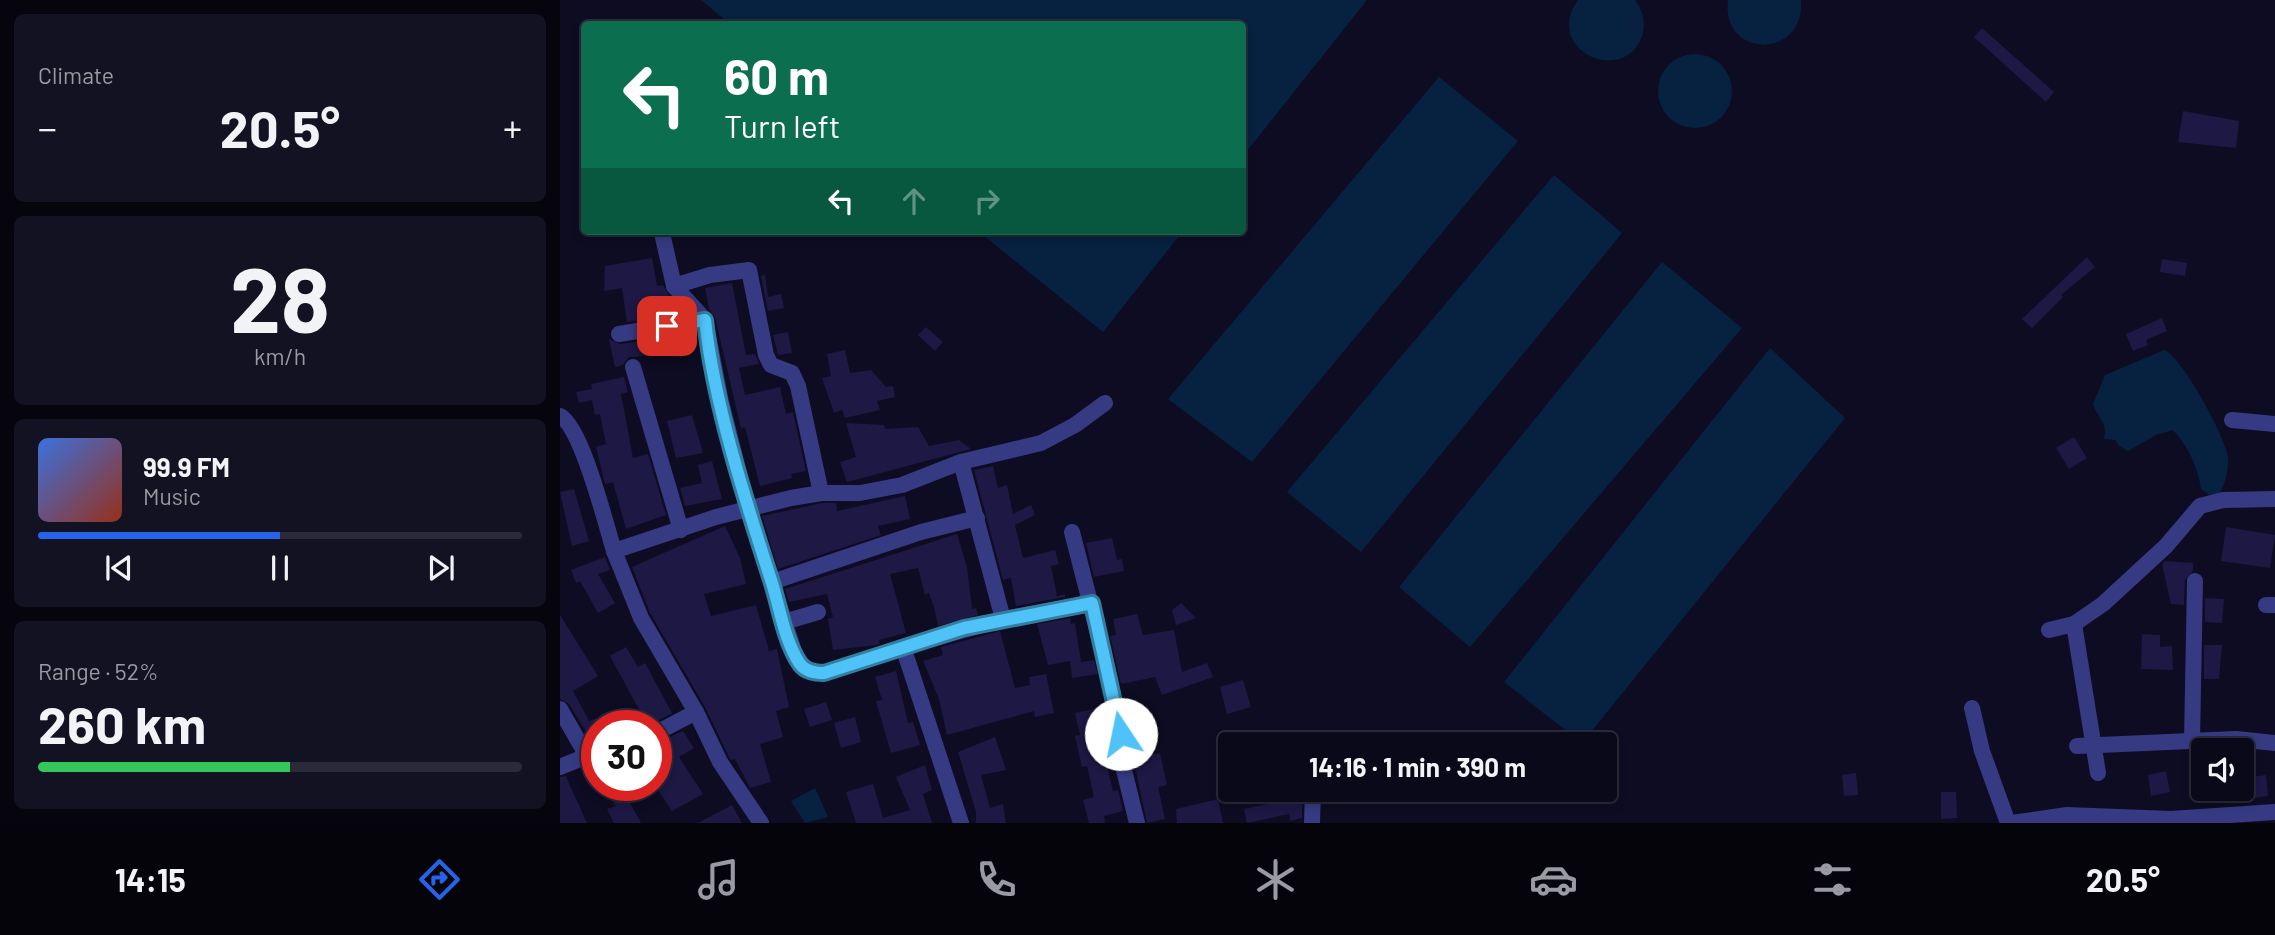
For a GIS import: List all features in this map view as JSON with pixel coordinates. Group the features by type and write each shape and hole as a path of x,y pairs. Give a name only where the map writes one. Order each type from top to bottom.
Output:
{"street":[{"path":"662,235 674,286 705,320 721,402 749,509 784,622 802,666 813,673 824,673 1003,619 1092,603"},
{"path":"674,286 710,275 749,270 765,355 771,365 792,373 798,386 821,493"},
{"path":"619,334 705,320"},
{"path":"633,367 681,530"},
{"path":"614,551 749,509 821,493 860,493 902,485 961,462 1041,443 1074,425 1105,403"},
{"path":"560,416 570,423 584,456 614,551 641,618 696,712 720,762 754,821"},
{"path":"2232,420 2275,424"},
{"path":"961,462 1003,619"},
{"path":"2049,630 2074,624 2122,588 2166,546 2200,506 2223,500 2275,499"},
{"path":"772,582 921,532 977,518"},
{"path":"1072,532 1092,603 1137,823"},
{"path":"2192,738 2195,581"},
{"path":"784,622 818,612"},
{"path":"2074,624 2085,746 2098,773"},
{"path":"903,647 961,823"},
{"path":"1972,708 1982,751 2010,823 2057,815 2102,820 2171,819 2275,812"},
{"path":"560,709 581,741"},
{"path":"672,725 696,712"},
{"path":"2085,746 2191,740"},
{"path":"2254,742 2275,743"},
{"path":"560,768 581,761"},
{"path":"1312,823 1313,802"}],"water":[{"path":"701,0 1367,0 1246,152 1246,21 726,21"},
{"path":"1578,0 1635,0 1642,13 1644,26 1642,36 1633,51 1619,59 1604,60 1590,56 1578,47 1570,34 1570,18"},
{"path":"1728,0 1801,0 1799,20 1790,34 1778,42 1763,45 1749,42 1737,33 1729,19"},
{"path":"1688,54 1702,54 1716,60 1726,70 1732,91 1726,112 1716,122 1702,128 1688,128 1674,122 1664,112 1658,98 1658,84 1664,70 1674,60"},
{"path":"1439,77 1518,141 1252,462 1168,399"},
{"path":"1554,175 1622,233 1361,552 1287,492"},
{"path":"983,235 1180,235 1103,332"},
{"path":"1662,262 1742,328 1470,647 1399,587"},
{"path":"1770,348 1845,418 1591,732 1568,732 1504,682"},
{"path":"2164,350 2181,366 2220,433 2228,457 2227,471 2219,494 2209,495 2201,489 2192,457 2173,430 2156,435 2128,451 2118,445 2116,440 2104,439 2104,424 2093,404 2105,375"},
{"path":"815,788 828,817 805,823 791,801"}],"building":[{"path":"1982,28 2054,92 2046,102 1974,37"},
{"path":"2183,111 2239,121 2236,148 2178,142"},
{"path":"2087,257 2095,267 2061,295 2063,297 2032,328 2022,319"},
{"path":"652,258 657,286 663,285 674,304 640,310 642,320 627,322 622,288 604,291 605,266"},
{"path":"2162,259 2187,263 2185,276 2160,272"},
{"path":"765,275 768,297 781,294 784,308 768,311 761,276"},
{"path":"732,283 746,355 755,354 759,364 739,368 745,395 780,387 786,414 793,412 806,471 791,474 792,478 760,486 745,427 741,428 715,318 709,309 705,288"},
{"path":"2162,318 2167,331 2146,340 2148,345 2133,351 2126,334"},
{"path":"926,327 943,342 935,351 918,335"},
{"path":"788,332 792,353 778,355 773,335"},
{"path":"609,339 620,344 644,341 647,356 629,357 623,365 615,367"},
{"path":"845,350 850,373 871,370 886,387 893,386 895,397 877,401 880,410 845,418 842,410 834,413 822,378 831,376 827,354"},
{"path":"624,377 628,392 621,394 633,458 648,454 666,515 626,529 613,482 605,484 596,447 606,444 600,414 595,415 592,400 579,403 576,392 592,389 591,384"},
{"path":"692,415 703,453 676,458 667,421"},
{"path":"846,423 884,425 885,429 918,427 929,446 959,440 971,449 847,482 840,462 856,457"},
{"path":"2074,437 2087,458 2069,469 2056,448"},
{"path":"712,461 722,499 685,506 680,488 702,483 698,465"},
{"path":"993,466 998,488 1007,485 1013,514 1031,505 1035,515 1015,525 1023,558 1055,550 1059,564 1051,566 1057,596 1065,594 1065,597 1016,606 1011,578 1003,580 974,470"},
{"path":"574,489 589,541 572,546 560,492"},
{"path":"905,496 910,519 878,526 881,535 778,569 762,516 822,503 836,503 837,511"},
{"path":"725,526 740,558 746,584 704,594 711,616 756,605 769,651 777,649 789,707 776,711 783,737 760,744 771,782 750,788 735,759 731,760 729,757 705,707 650,613 632,567"},
{"path":"2226,527 2275,535 2270,568 2221,561"},
{"path":"957,534 967,567 972,609 976,608 978,615 938,626 934,607 929,593 925,595 918,568 890,574 906,633 879,640 880,644 876,645 833,650 828,619 833,617 827,594 789,602 785,589"},
{"path":"1112,538 1117,560 1122,559 1124,571 1094,577 1086,543"},
{"path":"605,557 610,570 598,574 615,603 598,613 580,581 576,583 571,570"},
{"path":"2165,561 2193,563 2193,571 2185,580 2184,605 2171,604 2162,564"},
{"path":"2205,598 2224,599 2222,623 2205,622"},
{"path":"1181,603 1196,618 1176,625 1172,610"},
{"path":"1137,614 1143,635 1174,630 1182,672 1207,663 1213,677 1162,695 1155,677 1121,684 1110,636 1116,635 1113,619"},
{"path":"560,615 598,676 573,691 583,710 581,710 581,723 569,704 560,699"},
{"path":"1070,618 1071,624 1075,623 1081,662 1094,660 1098,674 1072,678 1070,661 1048,665 1037,624"},
{"path":"1000,631 1015,688 1030,685 1029,677 1046,674 1054,713 1035,717 1034,711 947,735 939,699 923,661 943,655 941,647"},
{"path":"2142,634 2160,635 2160,647 2172,646 2173,670 2141,669"},
{"path":"2204,645 2222,645 2219,679 2204,679"},
{"path":"626,647 638,667 645,663 670,710 639,710 610,656"},
{"path":"896,671 908,723 913,722 920,745 891,753 876,701 882,700 875,677"},
{"path":"1243,680 1251,707 1227,714 1220,687"},
{"path":"826,702 832,720 810,727 804,709"},
{"path":"1104,707 1112,760 1106,762 1113,791 1118,790 1123,811 1104,816 1105,823 1089,823 1083,800 1094,797 1087,766 1082,767 1075,736 1080,735 1075,713"},
{"path":"855,717 861,742 841,748 834,723"},
{"path":"683,731 694,748 679,757 703,794 672,811 665,801 672,801 672,736"},
{"path":"995,737 1006,770 981,775 990,808 1003,804 1006,823 976,823 976,812 958,752"},
{"path":"1160,753 1167,785 1158,787 1165,819 1147,823 1133,757"},
{"path":"925,765 932,790 923,794 932,823 856,823 846,792 873,784 883,818 910,810 896,777"},
{"path":"2166,771 2170,792 2151,796 2148,775"},
{"path":"1856,773 1858,795 1844,796 1842,775"},
{"path":"2266,775 2268,796 2254,798 2254,776"},
{"path":"566,776 587,823 560,823 560,777"},
{"path":"1941,792 1956,792 1957,818 1941,819"},
{"path":"1218,799 1223,823 1177,823 1176,809"},
{"path":"612,801 629,801 641,823 614,823 607,809 616,806"},
{"path":"1277,802 1302,802 1302,818 1290,821 1289,814 1247,823 1244,809"},
{"path":"732,805 742,823 698,823"}],"route":[{"path":"667,326 705,320 721,402 751,520 794,651 802,666 813,673 824,673 937,635 1003,619 1092,603 1121,734"}]}
